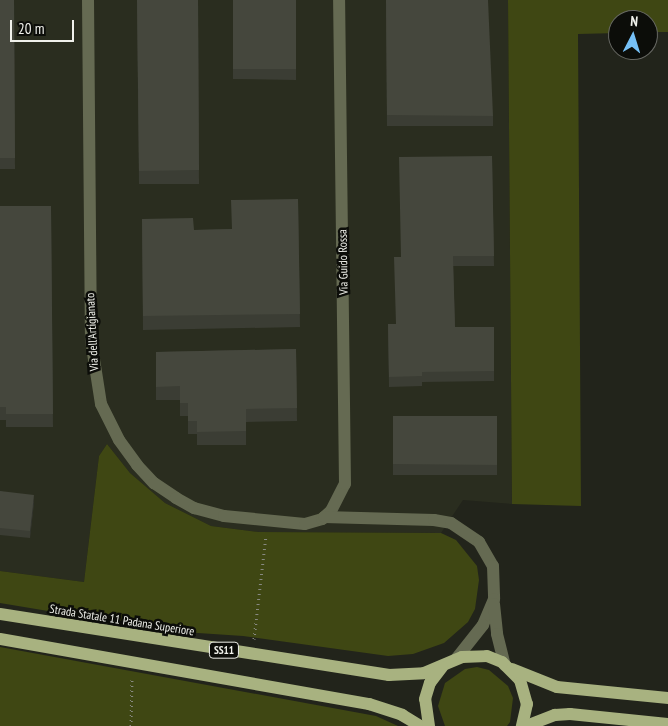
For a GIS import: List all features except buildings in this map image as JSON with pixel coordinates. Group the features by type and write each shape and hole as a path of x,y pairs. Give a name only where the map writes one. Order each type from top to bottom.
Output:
{"main road":[{"name":"Strada Statale 11 Padana Superiore","path":"0,614 389,675 424,673 451,662 478,655 557,687 668,698"},
{"name":"SS11","path":"0,639 370,704 402,715 420,726"},
{"path":"428,726 424,708 426,691 434,676 451,662"},
{"path":"507,666 520,680 526,696 522,726"},
{"path":"526,726 548,717 570,714 668,724"}],"street":[{"name":"Via dell'Artigianato","path":"88,0 91,340 101,404 127,452 161,488 194,508 212,514 305,524 324,517 451,523 479,542 488,554 495,578 496,628 507,666"},
{"name":"Via Guido Rossa","path":"324,517 337,503 345,484 339,0"},
{"path":"451,662 483,625 494,599"}],"path":[{"path":"252,654 267,521"},
{"path":"131,726 132,661"}],"shaded area":[{"path":"0,0 508,0 512,504 463,500 441,533 259,532 211,526 165,503 130,473 107,444 99,456 84,582 0,571"}],"green space":[{"path":"508,0 668,0 668,32 658,32 658,10 608,10 608,33 578,34 581,506 512,504"},
{"path":"107,444 130,473 165,503 211,526 259,532 441,533 456,540 477,566 479,580 475,609 468,622 444,643 413,654 388,656 243,636 168,631 0,603 0,571 84,582 99,456"},
{"path":"0,647 376,716 398,726 0,726"},
{"path":"477,667 489,670 508,686 513,698 510,722 507,726 445,726 438,706 445,683 465,669"}]}
